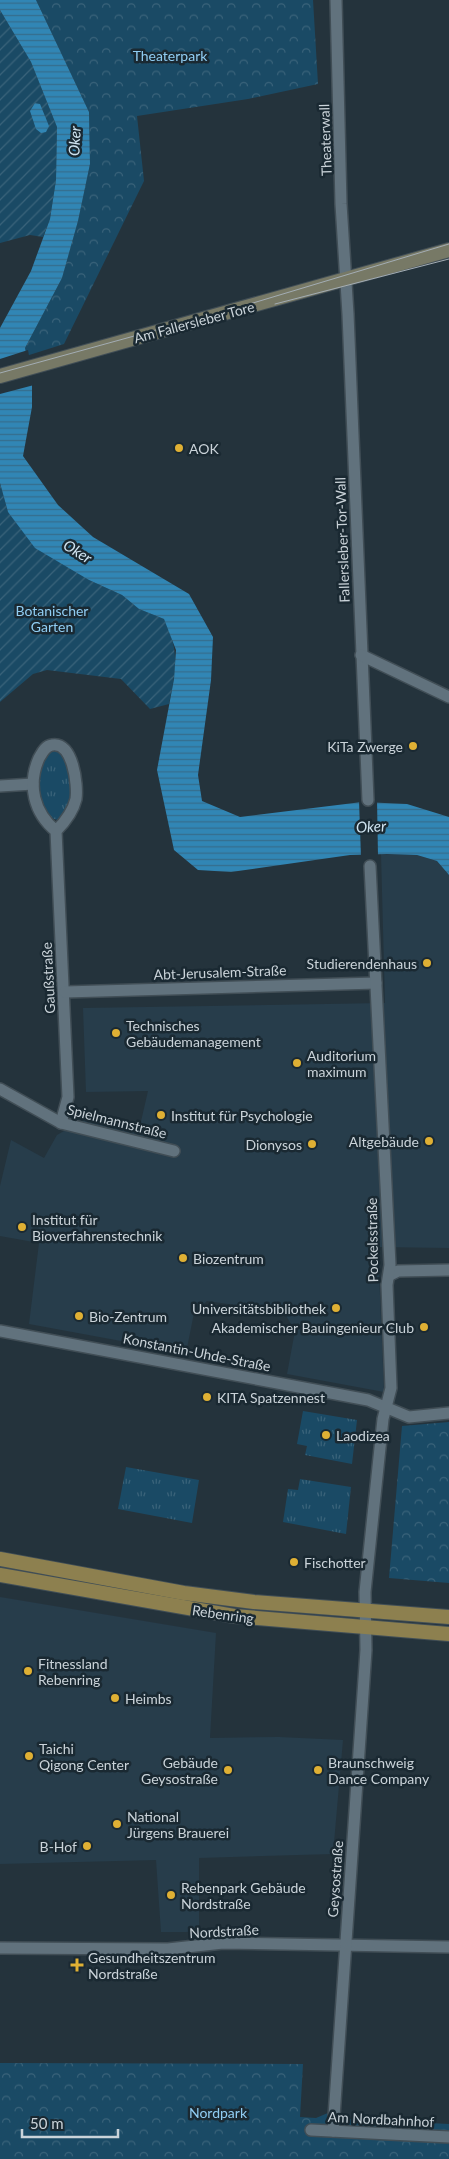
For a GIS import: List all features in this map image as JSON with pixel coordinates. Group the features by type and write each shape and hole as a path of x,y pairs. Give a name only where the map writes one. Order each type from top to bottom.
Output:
{"main road":[{"name":"Am Fallersleber Tore","path":"0,376 449,250"},
{"name":"Rebenring","path":"0,1559 184,1593 254,1602 449,1617"},
{"name":"Rebenring","path":"0,1575 234,1616 449,1634"}],"street":[{"name":"Theaterwall","path":"336,0 341,204 346,279"},
{"name":"Fallersleber-Tor-Wall","path":"346,279 368,800"},
{"path":"361,655 449,697"},
{"path":"52,745 64,750 74,771 76,799 68,818 56,831 48,824 38,809 33,784 37,762 43,750 52,745"},
{"path":"0,786 33,784"},
{"name":"Gaußstraße","path":"56,831 68,1097 60,1123"},
{"name":"Pockelsstraße","path":"365,1611 365,1592 382,1419 391,1388 388,1285 390,1275 370,866"},
{"name":"Abt-Jerusalem-Straße","path":"64,992 376,983"},
{"name":"Spielmannstraße","path":"0,1089 60,1123 174,1151"},
{"path":"390,1275 398,1270 449,1270"},
{"name":"Konstantin-Uhde-Straße","path":"0,1331 368,1400 410,1417 449,1413"},
{"name":"Geysostraße","path":"333,2131 366,1650 365,1611"},
{"name":"Nordstraße","path":"0,1948 168,1949 223,1943 449,1947"},
{"name":"Am Nordbahnhof","path":"312,2130 449,2137"}],"shaded area":[{"path":"381,854 417,855 437,861 449,875 449,1248 378,1247 384,1392 287,1374 295,1331 284,1312 207,1301 194,1313 186,1353 29,1324 39,1243 0,1236 0,1186 11,1140 44,1158 57,1135 87,1118 139,1130 148,1091 86,1092 83,1008 385,1003"},
{"path":"0,1597 216,1633 210,1738 279,1737 343,1740 333,1854 199,1858 199,1931 186,1932 161,1932 156,1860 0,1864"}],"green space":[{"name":"Theaterpark","path":"36,0 313,0 318,84 248,99 137,116 144,181 64,344 26,356 25,348 62,278 78,221 90,164 89,112"},
{"path":"0,10 31,62 57,127 56,180 50,219 43,237 30,235 0,243"},
{"name":"Botanischer Garten","path":"0,483 8,512 89,580 122,595 139,609 164,619 173,641 175,661 169,704 150,709 121,679 47,670 33,674 0,702"},
{"path":"55,749 62,753 71,779 72,789 70,807 58,820 49,817 44,810 40,800 39,789 42,766 51,750"},
{"path":"303,1411 357,1420 352,1464 305,1455 307,1446 297,1444"},
{"path":"449,1422 449,1583 389,1578 402,1426"},
{"path":"126,1467 199,1480 192,1523 118,1509"},
{"path":"300,1479 351,1487 346,1534 283,1522 288,1489 298,1490"},
{"name":"Nordpark","path":"0,2063 303,2064 300,2117 316,2118 335,2110 349,2119 449,2124 449,2159 0,2159"}],"water":[{"name":"Oker","path":"0,0 36,0 89,112 90,164 78,221 62,278 25,348 32,381 32,407 23,456 58,505 93,537 189,594 213,637 211,680 198,775 202,801 240,817 362,802 407,804 449,817 449,875 437,861 417,855 387,854 350,855 231,872 198,870 174,850 157,770 174,679 176,650 164,619 139,609 122,595 89,580 35,548 8,512 0,483 0,328 31,271 50,219 56,180 57,127 31,62 0,10"},
{"path":"35,103 40,104 49,126 46,132 41,133 36,129 30,111"}],"pier":[{"path":"28,350 34,385 0,394 0,359"},
{"path":"359,800 377,800 378,857 361,857"}],"tram line":[{"path":"0,373 243,306 449,244"},
{"path":"275,304 449,259"}],"place":[{"name":"AOK","path":"179,448"},
{"name":"KiTa Zwerge","path":"413,746"},
{"name":"Studierendenhaus","path":"427,963"},
{"name":"Technisches Gebäudemanagement","path":"116,1033"},
{"name":"Auditorium maximum","path":"297,1063"},
{"name":"Institut für Psychologie","path":"161,1115"},
{"name":"Altgebäude","path":"429,1141"},
{"name":"Dionysos","path":"312,1144"},
{"name":"Institut für Bioverfahrenstechnik","path":"22,1227"},
{"name":"Biozentrum","path":"183,1258"},
{"name":"Universitätsbibliothek","path":"336,1308"},
{"name":"Bio-Zentrum","path":"79,1316"},
{"name":"Akademischer Bauingenieur Club","path":"424,1327"},
{"name":"KITA Spatzennest","path":"207,1397"},
{"name":"Laodizea","path":"326,1435"},
{"name":"Fischotter","path":"294,1562"},
{"name":"Fitnessland Rebenring","path":"28,1671"},
{"name":"Heimbs","path":"115,1698"},
{"name":"Taichi Qigong Center","path":"29,1756"},
{"name":"Gebäude Geysostraße","path":"228,1770"},
{"name":"Braunschweig Dance Company","path":"318,1770"},
{"name":"National Jürgens Brauerei","path":"117,1824"},
{"name":"B-Hof","path":"87,1846"},
{"name":"Rebenpark Gebäude Nordstraße","path":"171,1895"},
{"name":"Gesundheitszentrum Nordstraße","path":"77,1965"}]}
